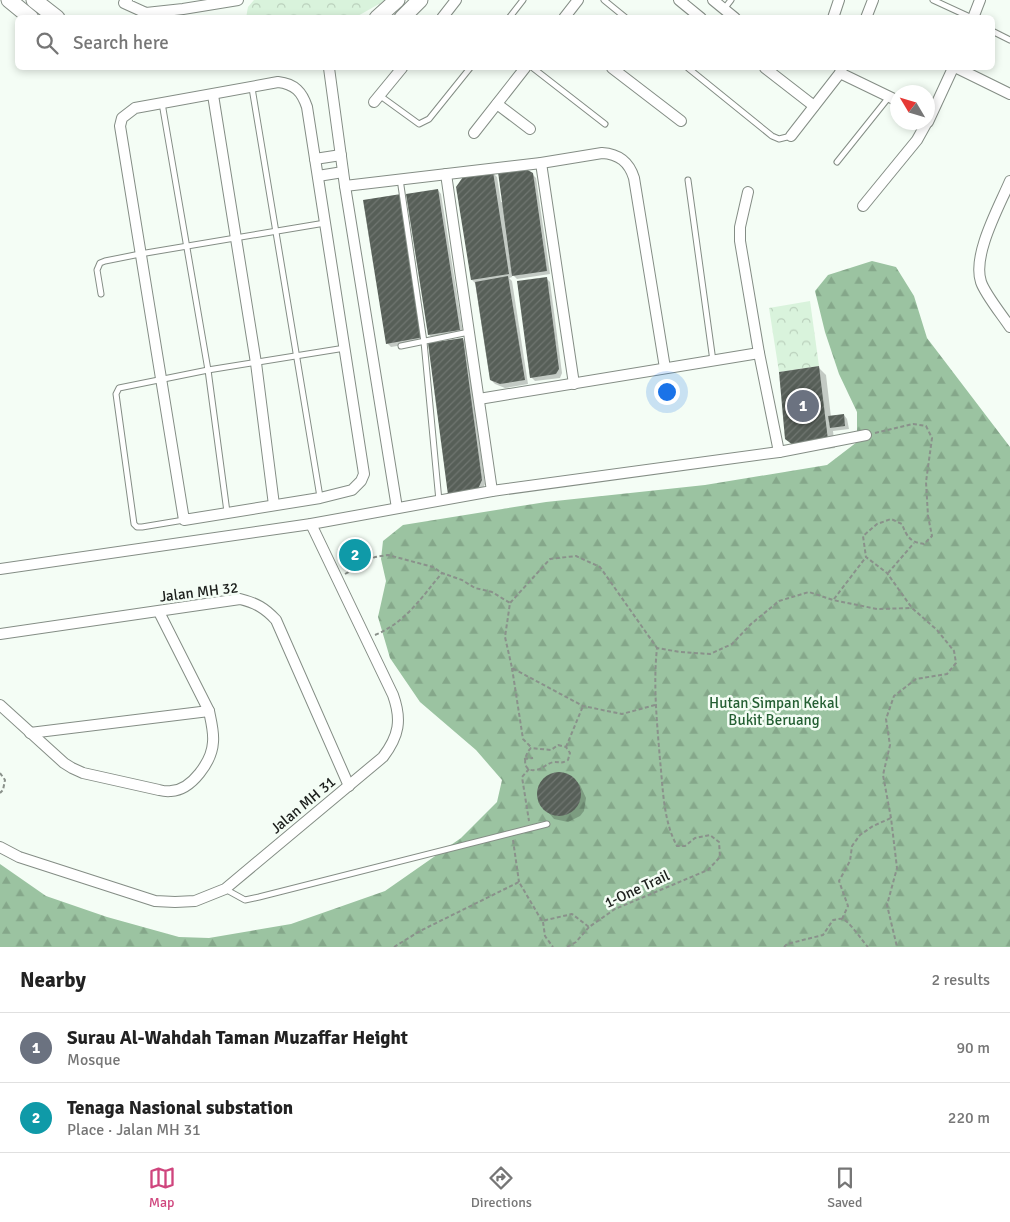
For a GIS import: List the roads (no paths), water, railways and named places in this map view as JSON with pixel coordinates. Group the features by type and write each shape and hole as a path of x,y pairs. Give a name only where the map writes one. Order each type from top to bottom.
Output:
{"main road":[{"path":"9,0 27,15"},
{"path":"34,0 53,15"},
{"path":"380,15 397,0"},
{"path":"405,15 420,0"}],"street":[{"path":"127,0 124,3 146,13 238,0"},
{"path":"444,15 456,0"},
{"path":"566,15 578,0"},
{"path":"679,0 698,15"},
{"path":"713,0 731,15"},
{"path":"834,15 839,0"},
{"path":"867,15 873,0"},
{"path":"973,15 980,0"},
{"path":"329,70 345,186 397,508"},
{"path":"377,99 400,70"},
{"path":"474,133 523,70"},
{"path":"615,70 680,121"},
{"path":"768,70 814,106"},
{"path":"791,136 841,70 890,97"},
{"path":"935,104 951,70"},
{"path":"961,70 1010,94"},
{"path":"278,82 287,83 300,90 307,107 364,474 361,481 352,490 320,498 184,520 120,126 122,118 135,108 213,95 278,82"},
{"path":"213,95 256,363 274,505"},
{"path":"497,104 530,129"},
{"path":"863,206 917,140 922,130"},
{"path":"345,186 541,163 602,153 618,157 626,162 634,178 665,368"},
{"path":"315,159 341,155"},
{"path":"541,163 574,384"},
{"path":"318,176 343,172"},
{"path":"446,174 492,491"},
{"path":"1010,181 1006,203 980,253 978,269 981,284 1010,327"},
{"path":"748,192 740,227 740,241 759,353 779,452"},
{"path":"479,398 713,362 759,353"},
{"path":"0,569 311,524 492,491 779,452 866,435"},
{"name":"Jalan MH 31","path":"0,847 19,857 155,901 195,901 225,889 383,757 391,747 399,721 398,708 311,524"},
{"name":"Jalan MH 32","path":"0,634 240,599 254,602 267,610 276,620 349,786"},
{"path":"0,705 64,763 83,773 172,792 186,785 201,772 210,758 214,741 209,711 159,612"},
{"path":"30,733 209,711"}],"lane":[{"path":"183,9 190,0"},
{"path":"511,15 523,0"},
{"path":"604,0 622,15"},
{"path":"724,9 731,0"},
{"path":"933,0 966,15"},
{"path":"995,33 1010,40"},
{"path":"377,99 420,124 429,119 468,70"},
{"path":"536,70 605,124"},
{"path":"690,70 772,136 779,139 791,136"},
{"path":"252,88 320,498"},
{"path":"162,103 208,370 227,512"},
{"path":"837,162 890,103"},
{"path":"400,179 424,342 439,501"},
{"path":"688,180 713,362"},
{"path":"101,294 97,270 100,263 140,254 325,223"},
{"path":"401,346 469,332"},
{"path":"184,520 142,527 137,527 134,524 116,394 119,388 208,370 345,348"},
{"path":"225,889 245,900 547,824"}],"place":[{"name":"Surau Al-Wahdah Taman Muzaffar Height","path":"803,406"},
{"name":"Tenaga Nasional substation","path":"355,555"}],"park label":[{"name":"Hutan Simpan Kekal Bukit Beruang","path":"774,712"}]}
